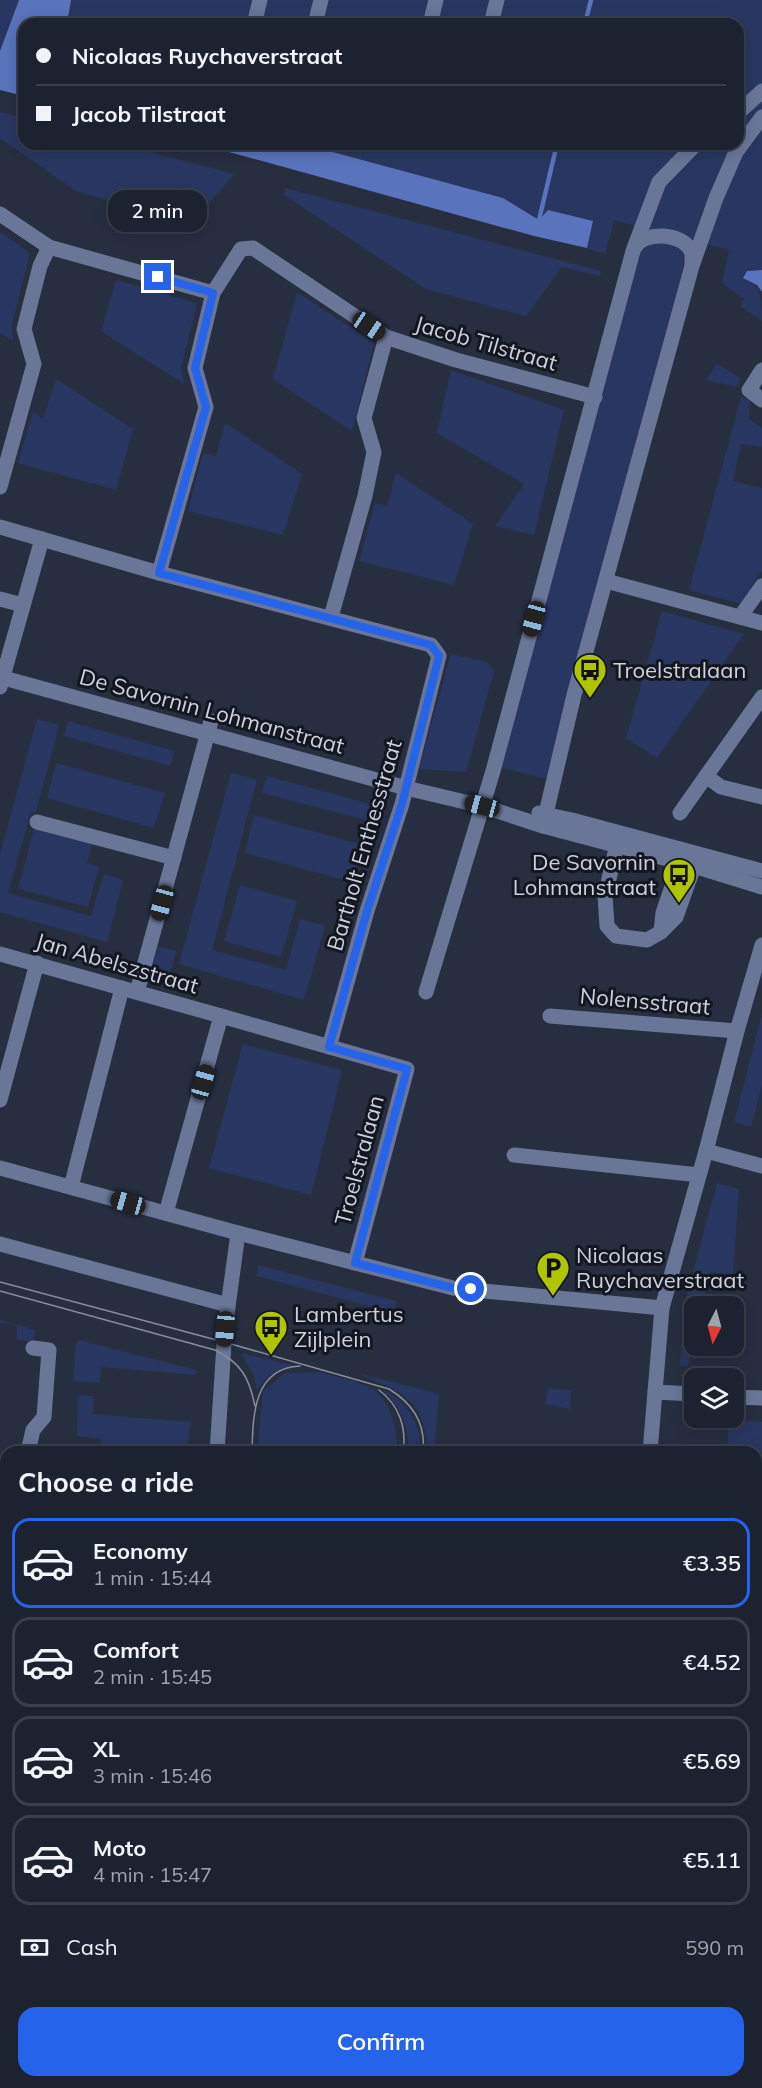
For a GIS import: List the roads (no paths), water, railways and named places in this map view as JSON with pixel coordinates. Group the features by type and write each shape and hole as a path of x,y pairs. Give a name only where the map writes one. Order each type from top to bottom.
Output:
{"street":[{"path":"256,18 260,0"},
{"path":"316,18 321,0"},
{"path":"432,18 436,0"},
{"path":"492,18 497,0"},
{"path":"744,108 762,91"},
{"path":"744,141 762,117"},
{"path":"426,992 482,806 633,251 659,182 690,150"},
{"path":"545,820 574,695 692,266 716,198 737,150"},
{"path":"0,214 49,247 213,293 195,368 206,407 159,573"},
{"path":"633,251 639,241 647,236 657,235 678,240 688,245 692,252 692,266"},
{"path":"0,487 34,364 24,329 40,266 49,247"},
{"name":"Jacob Tilstraat","path":"213,293 241,249 253,248 386,337 456,360 595,397"},
{"path":"0,527 159,573 331,617 365,496 374,452 364,418 386,337"},
{"path":"762,370 749,390 762,400"},
{"path":"1,680 42,539"},
{"path":"606,581 762,623"},
{"path":"740,617 762,586"},
{"path":"0,599 23,605"},
{"name":"Bartholt Enthesstraat","path":"329,1047 367,911 406,788 439,656 431,645 331,617"},
{"name":"De Savornin Lohmanstraat","path":"1,680 209,727 406,788 545,820 690,859 762,872"},
{"path":"680,813 762,697"},
{"path":"137,992 209,727"},
{"path":"706,776 721,787 762,798"},
{"path":"37,822 174,858"},
{"path":"618,840 605,896 606,926 616,936 647,940 661,932 676,917 690,859"},
{"name":"De Savornin Lohmanstraat","path":"690,859 762,887"},
{"name":"Nolensstraat","path":"650,1446 662,1308 762,945"},
{"name":"Jan Abelszstraat","path":"0,954 329,1047"},
{"path":"0,1101 37,963"},
{"path":"71,1186 122,988"},
{"path":"166,1213 221,1016"},
{"name":"Nolensstraat","path":"550,1016 737,1031"},
{"name":"Troelstralaan","path":"329,1047 407,1069 355,1263"},
{"path":"706,1150 762,1166"},
{"path":"514,1155 699,1175"},
{"path":"0,1168 238,1233 453,1288 662,1308"},
{"path":"217,1446 223,1354 238,1233"},
{"path":"0,1244 228,1305"},
{"path":"29,1446 33,1430 44,1417 49,1350 33,1348"},
{"path":"655,1392 684,1393"},
{"path":"744,1397 762,1398"}],"waterway":[{"path":"586,18 591,0"},
{"path":"539,220 556,150"}],"tram line":[{"path":"0,1282 389,1389 416,1415 420,1423 423,1446"},
{"path":"0,1291 215,1350 231,1360 243,1372 255,1406"},
{"path":"252,1446 255,1409 264,1385 273,1375 284,1369 300,1366"},
{"path":"379,1390 392,1403 400,1418 404,1434 404,1446"}],"place":[{"name":"Troelstralaan","path":"590,699"},
{"name":"De Savornin Lohmanstraat","path":"679,904"},
{"name":"Nicolaas Ruychaverstraat","path":"553,1297"},
{"name":"Lambertus Zijlplein","path":"271,1356"}]}
